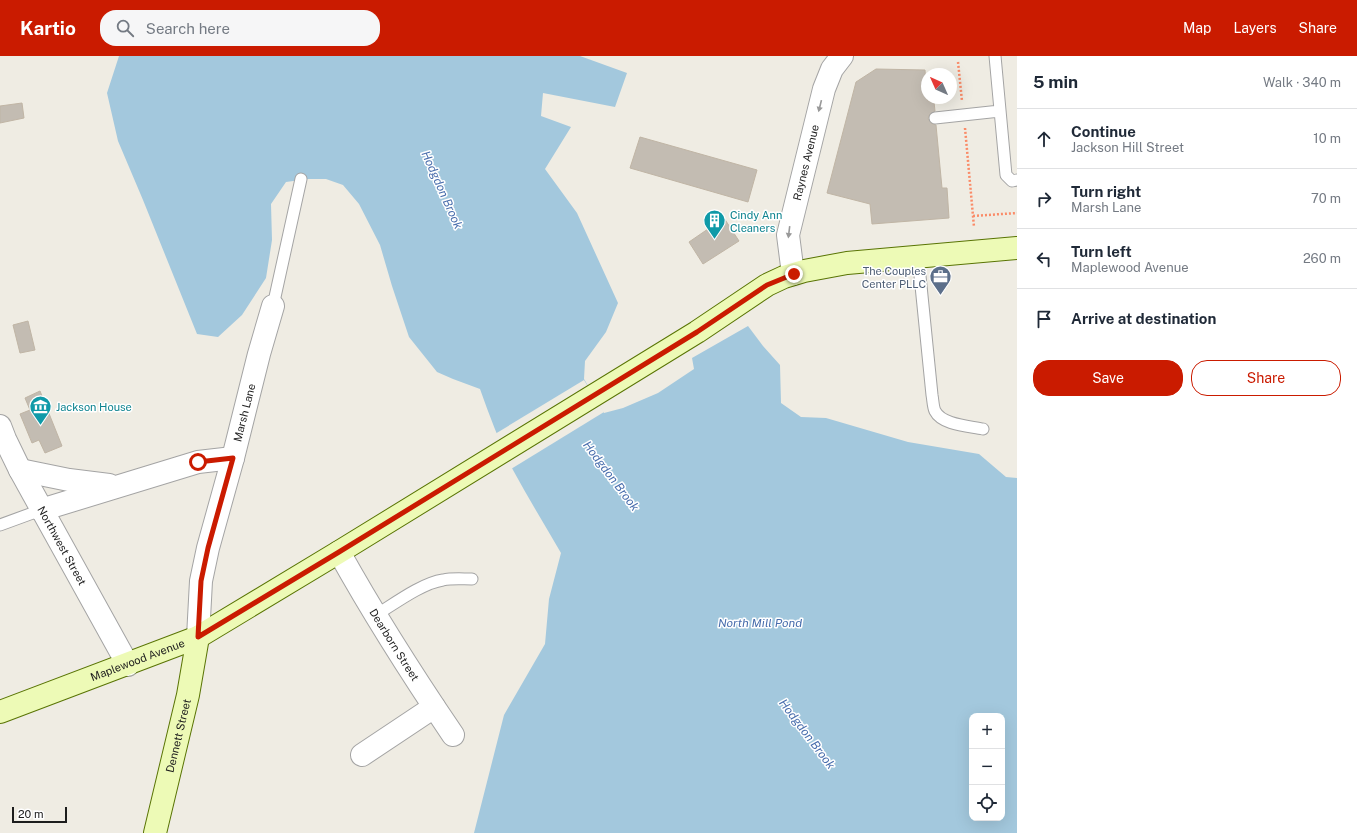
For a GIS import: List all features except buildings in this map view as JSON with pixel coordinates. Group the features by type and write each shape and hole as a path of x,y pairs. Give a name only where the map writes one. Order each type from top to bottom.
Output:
{"street":[{"name":"Raynes Avenue","path":"794,274 788,235 824,89 833,60"},
{"name":"Maplewood Avenue","path":"0,712 198,637 697,332 767,285 794,274 846,263 1017,248"},
{"name":"Marsh Lane","path":"198,637 201,581 208,548 233,458 258,354 273,306"},
{"name":"Northwest Street","path":"0,426 20,470 128,664"},
{"path":"42,510 198,462 233,458"},
{"path":"20,470 69,480 118,486"},
{"name":"Dearborn Street","path":"339,552 376,615 453,735"},
{"name":"Dennett Street","path":"155,833 188,696 198,637"},
{"path":"362,755 434,707"}],"lane":[{"path":"995,56 1006,175 1012,181 1017,180"},
{"path":"936,118 1000,111"},
{"path":"273,306 301,180"},
{"path":"918,256 935,412 942,419 954,424 983,429"},
{"path":"0,525 42,510"},
{"path":"376,615 426,586 442,580 472,579"}],"path":[{"path":"958,62 974,227"},
{"path":"973,216 1017,213"}],"water":[{"name":"North Mill Pond","path":"119,56 580,56 627,73 615,107 543,93 541,116 571,127 545,169 577,213 618,303 606,332 585,361 584,379 604,413 623,408 658,393 694,369 692,358 748,326 780,365 781,403 801,417 826,418 908,442 979,454 1006,477 1017,478 1017,833 474,833 504,715 545,644 549,599 561,553 513,470 495,430 480,389 437,372 409,337 380,245 359,204 343,185 326,179 308,179 286,182 271,204 272,240 266,278 242,315 218,337 197,334 118,141 107,93"}],"pier":[{"path":"584,380 604,412 511,469 495,434"}],"place":[{"name":"Cindy Ann Cleaners","path":"714,240"},
{"name":"The Couples Center PLLC","path":"941,296"},
{"name":"Jackson House","path":"40,426"}],"route":[{"path":"198,462 233,458 208,548 201,581 198,637 697,332 767,285 794,274"}],"water label":[{"name":"Hodgdon Brook","path":"442,190"},
{"name":"Hodgdon Brook","path":"611,476"},
{"name":"Hodgdon Brook","path":"807,734"}]}
